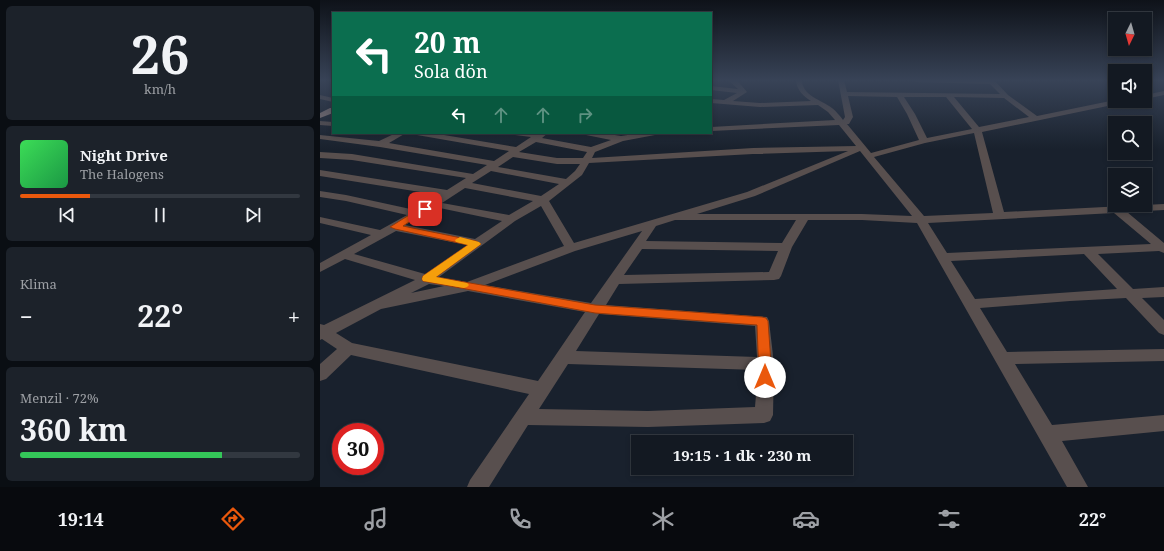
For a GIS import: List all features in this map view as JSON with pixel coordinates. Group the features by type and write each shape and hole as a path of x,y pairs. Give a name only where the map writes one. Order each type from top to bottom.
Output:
{"main road":[{"path":"320,108 331,103"},
{"path":"320,116 332,110"}],"street":[{"path":"712,106 724,103 760,105 819,103 831,110 921,220 972,304 1078,487"},
{"path":"712,129 841,123 849,119 846,103"},
{"path":"904,103 924,141"},
{"path":"954,103 978,130 999,215"},
{"path":"1015,103 1035,118"},
{"path":"375,305 469,286 571,248 751,194 866,152 1108,104"},
{"path":"320,123 332,124"},
{"path":"320,173 400,134"},
{"path":"422,134 557,161 585,161 753,151 866,152"},
{"path":"523,134 539,136 592,150 637,134"},
{"path":"594,134 621,139"},
{"path":"320,268 417,214 465,185 539,136"},
{"path":"320,137 380,144 568,182"},
{"path":"322,332 427,279 511,219 551,195 568,182 579,173 592,150"},
{"path":"320,155 352,157 475,178"},
{"path":"320,173 450,194"},
{"path":"465,185 543,200 571,248"},
{"path":"320,194 346,198 417,214"},
{"path":"433,204 511,219"},
{"path":"1152,208 1164,207"},
{"path":"675,217 862,217 921,220 1108,209"},
{"path":"1120,212 1161,244"},
{"path":"615,280 774,276 786,247 804,217"},
{"path":"320,220 382,234"},
{"path":"480,487 523,417 651,225"},
{"path":"395,227 476,244"},
{"path":"944,257 1088,250 1161,244"},
{"path":"638,245 786,247"},
{"path":"1088,250 1164,329"},
{"path":"344,255 427,279 595,309 762,321 766,364 764,415 648,419 523,417"},
{"path":"972,304 1164,292"},
{"path":"322,332 348,348 542,389"},
{"path":"320,374 348,348"},
{"path":"1003,358 1164,355"},
{"path":"563,357 766,364"},
{"path":"1047,434 1164,423"}],"slow traffic":[{"path":"460,240 476,244 427,279 464,285"}],"route":[{"path":"425,209 395,227 476,244 427,279 595,309 762,321 766,364 765,377"}]}
